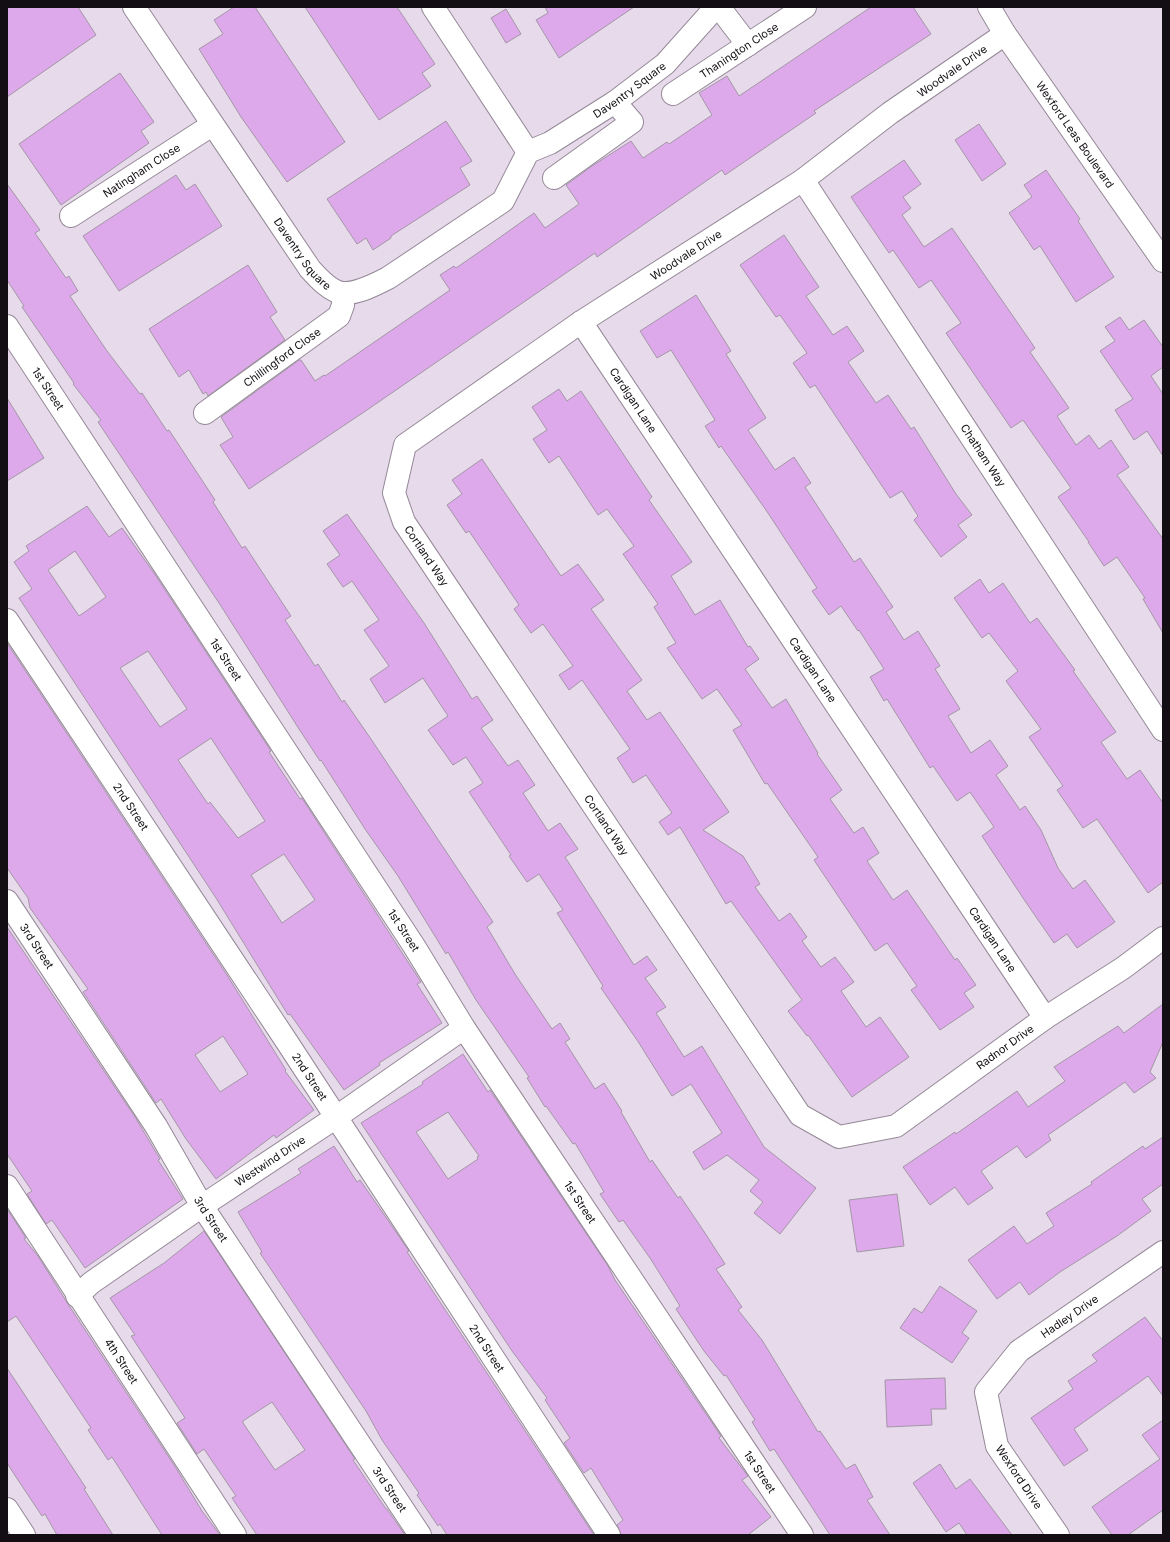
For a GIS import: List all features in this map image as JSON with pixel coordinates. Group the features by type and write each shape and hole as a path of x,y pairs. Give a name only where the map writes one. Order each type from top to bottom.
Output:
{"street":[{"name":"Daventry Square","path":"134,7 310,269 320,279 343,293 372,286 388,278 503,201 528,152 550,143 615,102 665,64 718,7"},
{"path":"433,7 528,152"},
{"path":"718,7 748,45"},
{"name":"Thanington Close","path":"673,94 804,7"},
{"name":"Wexford Leas Boulevard","path":"988,7 1004,34 1163,261"},
{"name":"Woodvale Drive","path":"394,493 405,446 581,322 803,180 890,113 1004,34"},
{"path":"554,178 632,122 615,102"},
{"name":"Natingham Close","path":"71,216 212,125"},
{"name":"Chatham Way","path":"803,180 1163,730"},
{"name":"Chillingford Close","path":"206,413 339,316 343,305 343,293"},
{"name":"Cardigan Lane","path":"581,322 1045,1018"},
{"name":"1st Street","path":"9,332 414,946 464,1028 794,1532"},
{"name":"Cortland Way","path":"394,493 404,522 800,1115 839,1137"},
{"name":"2nd Street","path":"7,620 287,1042 335,1118 609,1535"},
{"name":"3rd Street","path":"7,901 156,1126 202,1206 420,1535"},
{"name":"Radnor Drive","path":"839,1137 896,1126 1045,1018 1123,968 1163,938"},
{"name":"Westwind Drive","path":"77,1296 91,1283 202,1206 335,1118 464,1028"},
{"name":"4th Street","path":"7,1186 77,1296 236,1535"},
{"name":"Hadley Drive","path":"986,1392 1020,1351 1163,1252"},
{"name":"Wexford Drive","path":"986,1392 997,1446 1058,1535"},
{"path":"7,1509 24,1535"}],"building":[{"path":"7,7 78,7 96,35 7,97"},
{"path":"234,7 255,7 345,142 287,182 241,117 199,49 223,34 214,20"},
{"path":"305,7 397,7 435,64 422,73 431,86 379,120"},
{"path":"545,7 634,7 559,58 536,20 548,13"},
{"path":"871,7 913,7 931,34 814,111 816,113 725,175 722,170 597,257 595,253 367,410 249,489 220,445 233,437 221,417 299,360 301,360 315,381 324,375 325,376 450,290 440,275 454,266 456,268 534,213 545,228 579,204 566,185 592,166 631,141 643,158 667,142 669,144 712,115 699,93 727,76 739,96"},
{"path":"506,9 521,34 506,43 491,18"},
{"path":"120,73 154,122 141,131 149,143 61,205 19,144"},
{"path":"446,121 472,161 460,168 470,185 391,236 391,238 373,250 366,238 357,244 327,199"},
{"path":"979,124 1006,164 982,181 955,140"},
{"path":"904,160 921,184 903,197 911,208 902,215 924,247 952,228 1035,348 1030,352 1069,408 1057,416 1076,445 1089,435 1099,449 1111,440 1129,467 1117,475 1163,539 1163,633 1143,599 1145,598 1117,557 1104,566 1058,497 1071,488 1023,420 1011,428 946,333 961,323 931,280 919,288 893,250 889,253 851,197"},
{"path":"1046,170 1080,219 1078,221 1114,277 1076,302 1040,246 1034,250 1009,213 1032,197 1024,185"},
{"path":"176,175 186,190 195,184 222,226 119,291 83,236"},
{"path":"7,184 40,230 35,233 66,278 69,276 78,291 70,296 107,351 140,394 142,393 167,431 169,430 215,500 213,502 242,548 245,546 291,616 285,620 315,666 318,664 342,702 344,700 493,922 487,927 515,974 552,1029 560,1023 570,1039 565,1042 595,1089 604,1083 622,1111 621,1112 650,1162 652,1160 678,1198 680,1196 705,1233 725,1264 716,1269 742,1307 738,1310 762,1340 818,1432 820,1431 846,1469 855,1464 873,1497 867,1500 890,1535 830,1535 774,1449 770,1451 752,1422 755,1420 726,1375 724,1376 704,1351 676,1309 680,1306 650,1258 623,1220 619,1222 600,1194 604,1192 575,1143 573,1144 546,1106 545,1107 527,1078 529,1077 476,1000 448,952 446,954 398,876 365,829 321,760 320,761 221,606 98,422 101,420 73,384 74,383 22,307 24,306 7,280"},
{"path":"784,235 819,287 806,296 833,335 847,326 864,351 848,362 876,403 888,395 911,429 914,427 956,494 972,515 958,525 967,537 941,557 914,520 918,516 902,491 890,498 815,385 810,388 793,363 807,353 780,315 776,317 740,265"},
{"path":"248,265 277,312 270,317 285,340 208,396 206,392 203,394 189,370 179,377 149,329"},
{"path":"696,295 731,351 726,354 766,418 748,430 775,470 794,457 811,483 805,487 854,562 860,558 893,607 886,612 904,640 918,631 940,666 935,669 960,709 948,716 971,753 990,740 1008,766 996,775 1020,810 1025,806 1041,830 1058,868 1073,889 1085,880 1115,922 1077,948 1067,934 1054,943 1025,901 982,836 994,827 970,792 957,801 933,766 930,768 887,699 884,701 870,677 884,669 859,630 858,631 841,606 829,615 812,591 817,588 768,513 721,446 719,448 705,426 715,420 671,350 657,358 640,331"},
{"path":"1120,317 1129,330 1144,320 1163,347 1163,367 1151,376 1163,394 1163,456 1147,431 1134,440 1115,410 1133,399 1100,351 1115,341 1105,327"},
{"path":"559,389 567,401 581,391 652,497 649,500 692,562 671,576 695,615 720,600 748,647 750,646 759,659 745,669 772,708 786,699 818,753 817,754 842,790 830,799 854,833 863,827 879,853 867,861 893,900 907,890 955,960 957,958 976,985 964,993 974,1007 940,1030 911,990 917,986 887,943 875,951 814,860 818,857 767,783 765,784 733,730 742,725 717,689 702,699 667,648 676,643 654,607 658,604 623,554 634,546 607,509 598,515 559,456 549,463 533,439 547,430 532,407"},
{"path":"7,398 44,458 7,481"},
{"path":"482,459 561,576 578,564 604,600 591,609 642,680 627,691 647,720 660,712 729,812 703,830 743,856 760,884 755,887 779,921 790,913 807,937 802,941 821,967 835,957 854,982 841,991 866,1027 880,1017 909,1057 852,1097 808,1035 807,1036 788,1011 802,1000 731,901 726,904 680,827 668,835 659,822 672,813 646,775 633,783 617,758 630,749 582,680 569,690 559,675 573,666 543,624 531,633 514,609 519,605 469,531 466,533 447,505 462,494 452,480"},
{"path":"87,506 109,537 122,528 154,573 271,751 269,752 300,799 302,798 421,982 417,984 442,1023 379,1063 380,1065 344,1090 290,1014 288,1015 216,898 19,598 32,589 14,562 29,551 26,546","holes":["75,551 106,597 79,616 48,570","148,651 187,709 160,727 120,668","211,738 265,821 238,838 210,802 208,804 178,760","284,854 315,900 282,923 251,875"]},
{"path":"347,514 424,623 472,699 477,696 493,720 481,728 508,766 518,760 535,785 523,793 548,831 560,823 578,849 565,857 634,965 647,956 657,970 645,978 666,1007 656,1013 684,1057 702,1046 764,1147 816,1188 780,1234 754,1213 763,1202 750,1191 759,1180 727,1155 704,1170 693,1152 722,1133 691,1084 672,1096 639,1043 601,988 603,986 557,913 563,910 539,874 527,882 509,856 511,855 469,792 483,783 466,757 453,765 428,730 448,716 423,678 385,703 370,679 389,666 364,630 379,620 352,581 343,587 327,564 340,555 323,531"},
{"path":"980,579 989,593 1003,583 1030,623 1037,618 1075,670 1073,671 1116,732 1101,742 1127,779 1140,770 1163,803 1163,882 1148,893 1097,819 1083,828 1057,790 1063,786 1029,737 1041,729 1006,681 1018,671 989,633 982,638 954,598"},
{"path":"7,643 227,975 286,1070 285,1071 314,1110 276,1138 274,1135 216,1179 186,1139 161,1099 156,1103 83,992 88,989 30,908 28,898 7,868","holes":["223,1036 248,1074 220,1092 195,1055"]},
{"path":"7,927 135,1117 160,1159 158,1160 183,1199 85,1268 52,1220 46,1224 27,1194 32,1191 7,1154"},
{"path":"1163,1004 1163,1042 1150,1072 1156,1078 1134,1093 1125,1082 1048,1135 1051,1140 1026,1158 1017,1146 981,1171 993,1188 968,1205 955,1187 930,1205 903,1167 955,1132 956,1134 1017,1091 1028,1107 1065,1081 1054,1067 1118,1026 1124,1033"},
{"path":"463,1054 488,1092 490,1090 608,1266 615,1280 721,1436 719,1438 748,1476 742,1480 771,1517 748,1535 621,1535 617,1525 623,1520 591,1468 584,1473 564,1443 570,1438 545,1400 547,1398 512,1351 361,1123 423,1084 422,1082","holes":["448,1112 479,1156 477,1157 478,1159 448,1179 416,1132"]},
{"path":"1163,1137 1163,1184 1142,1199 1151,1211 1117,1236 1060,1272 1029,1295 1020,1282 997,1299 968,1260 1014,1226 1027,1244 1054,1226 1046,1213 1092,1184 1091,1182 1143,1146 1145,1149"},
{"path":"334,1146 357,1182 360,1180 409,1251 407,1252 594,1535 447,1535 440,1524 438,1526 417,1495 419,1493 382,1440 366,1411 260,1253 262,1252 238,1212 301,1173 298,1169"},
{"path":"897,1194 904,1246 857,1252 849,1200"},
{"path":"7,1209 26,1238 24,1239 38,1256 176,1468 202,1511 220,1535 162,1535 112,1457 108,1460 88,1430 91,1428 16,1316 7,1322"},
{"path":"204,1231 355,1459 353,1460 405,1535 257,1535 232,1498 236,1496 204,1449 197,1454 177,1423 185,1418 131,1336 135,1335 110,1298 164,1263","holes":["272,1402 305,1450 275,1470 243,1421"]},
{"path":"940,1286 977,1311 962,1333 969,1338 952,1363 900,1328 914,1308 922,1313"},
{"path":"1145,1317 1163,1341 1163,1396 1148,1376 1074,1429 1088,1450 1064,1466 1031,1418 1073,1389 1068,1381 1097,1361 1092,1355"},
{"path":"7,1368 86,1488 84,1489 113,1535 57,1535 45,1514 42,1516 7,1463"},
{"path":"945,1378 946,1409 931,1409 932,1425 887,1427 885,1380"},
{"path":"1163,1420 1163,1510 1128,1535 1112,1535 1092,1507 1160,1459 1142,1435"},
{"path":"940,1464 956,1489 970,1479 1012,1535 967,1535 959,1523 946,1532 913,1483"}]}
